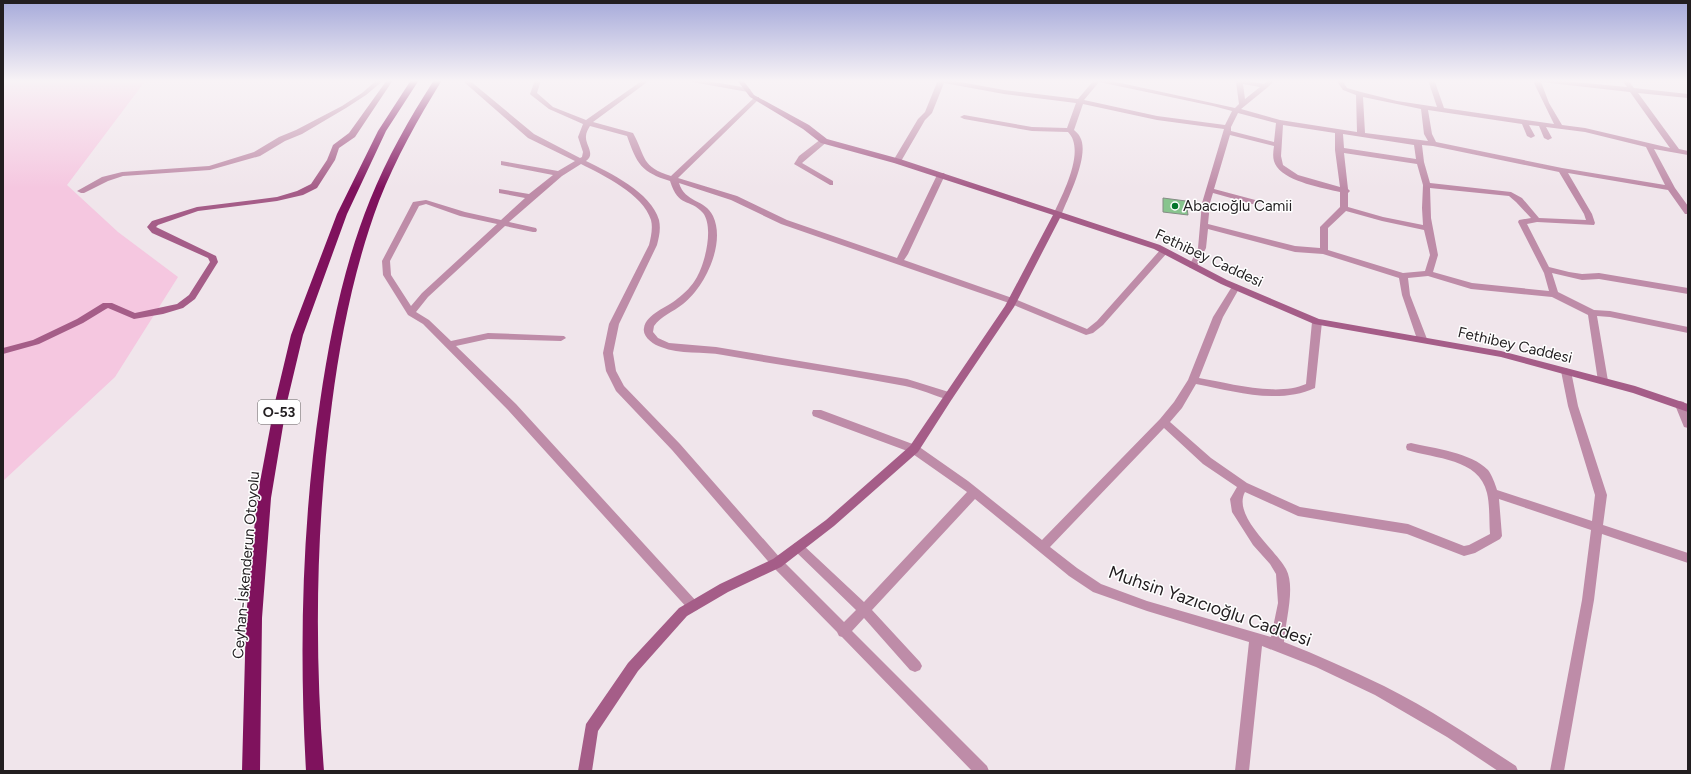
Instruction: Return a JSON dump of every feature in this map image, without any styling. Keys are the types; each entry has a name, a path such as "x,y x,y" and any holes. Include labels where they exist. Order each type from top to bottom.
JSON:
{"highway":[{"name":"Ceyhan-İskenderun Otoyolu","path":"251,771 255,610 264,498 281,402 297,335 342,214 382,131 392,116"},
{"path":"315,771 313,744 310,600 316,483 327,395 338,330 354,261 370,212 407,130 416,116"}],"street":[{"path":"81,191 105,179 122,174 210,168 257,154 327,116"},
{"path":"3,351 36,342 80,321 103,306 109,305 134,316 157,313 180,306 192,297 205,274 214,262 212,256 155,231 151,227 161,221 197,209 277,199 314,186 331,160 336,147 352,135 365,116"},
{"path":"508,116 531,136 616,179 635,192 649,209 655,220 656,231 653,245 614,324 608,353 610,371 620,388 676,447 776,563 982,771"},
{"path":"570,116 587,123 630,135 638,156 643,164 656,174 734,198 784,222 1012,301 1086,332 1090,331 1100,323 1164,251"},
{"path":"411,313 425,295 531,197 559,174 586,158 587,152 582,137 587,123 597,116"},
{"path":"673,179 738,116"},
{"name":"Fethibey Caddesi","path":"788,116 806,127 824,141 941,175 1058,213 1164,251 1236,287 1317,322 1422,339 1501,354 1603,381 1684,406"},
{"path":"897,161 925,116"},
{"path":"1070,130 1075,116"},
{"path":"1148,116 1227,130 1278,145"},
{"path":"1193,266 1202,248 1206,203 1209,190 1227,130 1233,116"},
{"path":"1256,116 1280,122 1339,132 1433,144 1562,170 1671,188"},
{"path":"1360,116 1361,135"},
{"path":"1425,116 1428,134 1433,144"},
{"path":"1483,116 1585,130 1649,146 1688,153"},
{"path":"1553,116 1559,126"},
{"path":"1652,116 1677,152"},
{"path":"585,771 591,729 633,667 682,612 724,588 776,563 830,522 914,449 1012,301 1058,213 1070,185 1079,151 1076,137 1070,130 1032,129 964,118"},
{"path":"1280,122 1277,161 1284,172 1323,186 1346,191"},
{"path":"1524,122 1531,136"},
{"path":"1541,124 1548,138"},
{"path":"1324,250 1324,227 1344,208 1346,191 1339,150 1339,132"},
{"path":"824,141 802,158 798,164 830,183"},
{"path":"1418,143 1420,162 1427,185 1428,228 1435,253 1433,265 1428,273"},
{"path":"1649,146 1671,188 1688,212"},
{"path":"1339,150 1420,162"},
{"path":"504,163 559,174"},
{"path":"1554,294 1547,269 1522,222 1537,220 1591,223 1588,214 1562,170"},
{"path":"898,262 904,254 941,175"},
{"path":"673,179 679,194 707,211 711,223 711,254 706,268 692,291 681,302 659,316 649,326 649,332 652,338 664,345 678,348 731,352 907,383 948,396"},
{"path":"1427,185 1511,194 1519,200 1537,220"},
{"path":"1209,190 1256,203"},
{"path":"502,191 531,197"},
{"path":"533,230 505,222 463,214 426,202 416,204 386,262 387,275 411,313 426,322 512,407 693,606"},
{"path":"1344,208 1382,219 1428,228"},
{"path":"1205,226 1295,249 1324,250 1403,276 1428,273 1471,286 1554,294 1592,313 1610,314 1688,330"},
{"path":"1547,269 1569,275 1582,277 1599,276 1688,291"},
{"path":"1403,276 1406,295 1422,339"},
{"path":"1042,547 1164,422 1178,405 1193,380 1218,318 1236,287"},
{"path":"1592,313 1603,381"},
{"path":"1193,380 1280,393 1305,390 1311,386 1317,322"},
{"path":"450,345 488,336 561,338"},
{"path":"1557,771 1588,600 1601,495 1573,406 1566,371"},
{"path":"1684,406 1688,424"},
{"name":"Muhsin Yazıcıoğlu Caddesi","path":"817,414 914,449 974,492 1073,572 1097,588 1146,606 1277,645 1321,663 1380,691 1452,732 1511,771"},
{"path":"1164,422 1207,461 1243,486 1298,511 1408,528 1464,551 1471,550 1496,536 1493,493 1485,474 1475,465 1455,458 1411,447"},
{"path":"1243,486 1236,499 1238,512 1257,542 1274,560 1282,573 1284,603 1278,630 1277,645"},
{"path":"843,632 974,492"},
{"path":"1493,493 1688,558"},
{"path":"798,547 864,610 915,666"},
{"path":"1242,771 1256,639"}],"shaded area":[{"path":"3,116 119,116 67,185 118,232 178,277 115,377 3,481"}],"building":[{"name":"Abacıoğlu Camii","path":"1163,198 1186,201 1188,215 1163,212"}],"place":[{"name":"Abacıoğlu Camii","path":"1175,206"}]}
